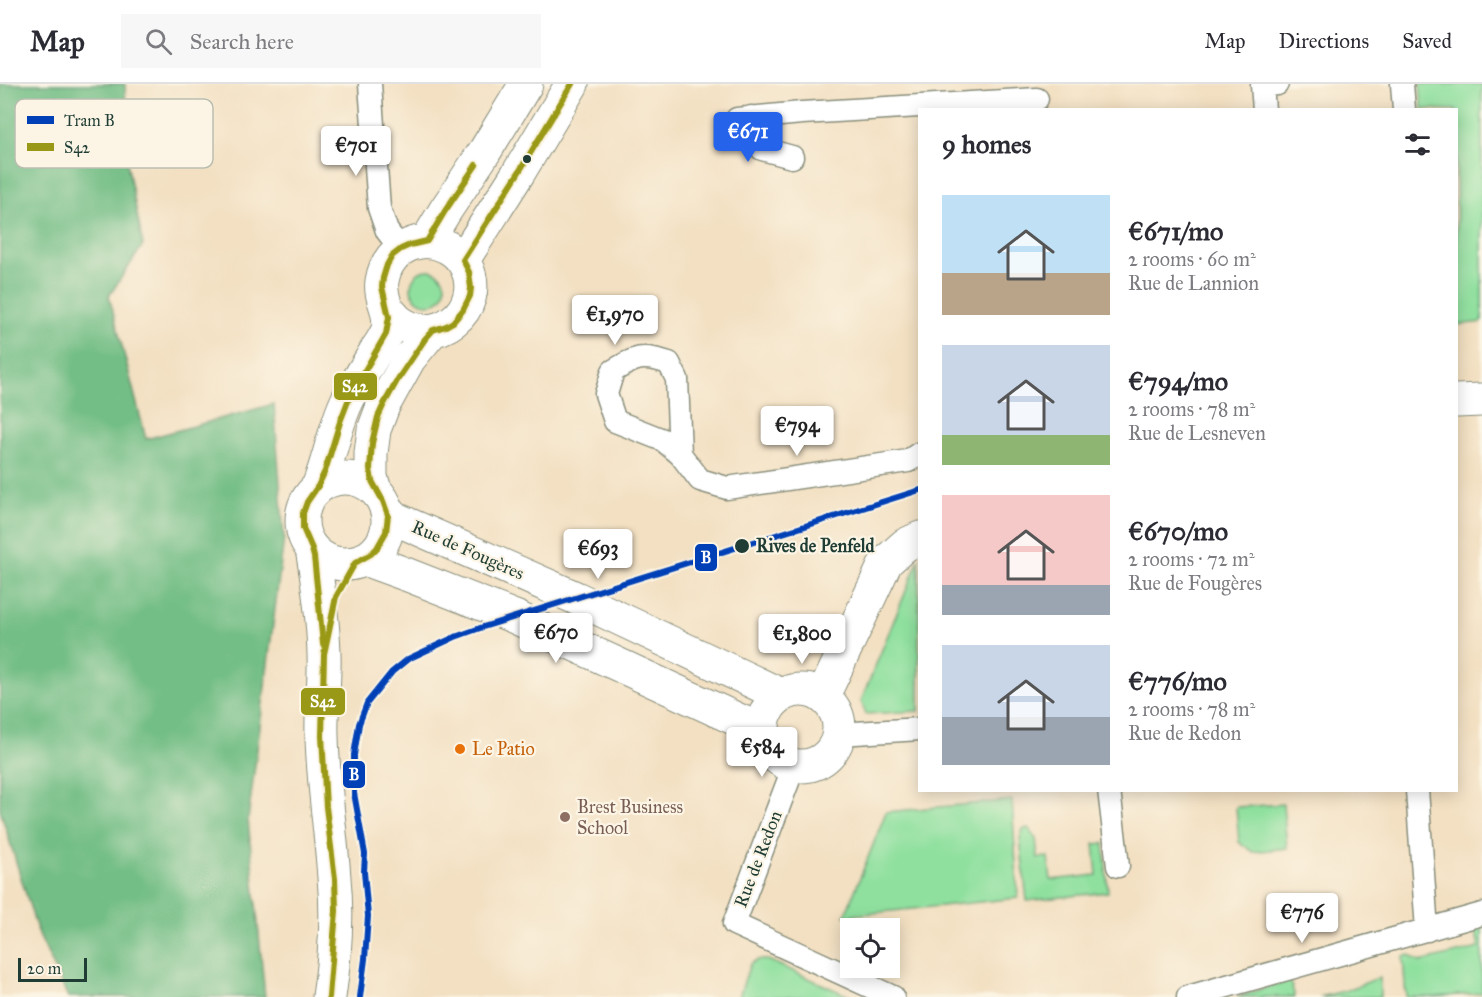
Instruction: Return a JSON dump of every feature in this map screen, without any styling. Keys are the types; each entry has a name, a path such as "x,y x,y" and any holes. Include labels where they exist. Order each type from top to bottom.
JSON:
{"main road":[{"path":"318,487 347,401 387,333 390,320 381,284 384,271 391,258 414,245 445,211 526,84"},
{"path":"463,260 572,84"},
{"path":"388,310 396,320 407,326 432,331 446,326 459,317 467,304 471,289 470,274 463,260 453,250 441,244 414,245"},
{"path":"381,499 365,483 354,478 341,477 329,480 309,497 303,510 301,523 304,537 321,557 343,564 360,561 374,552 382,543 388,521 381,499 371,477 374,430 383,406 409,359 432,331"},
{"path":"1458,401 1482,400"},
{"name":"Rue de Fougères","path":"381,499 396,519 582,601 781,695"},
{"path":"823,696 886,562 905,545 918,539"},
{"path":"312,549 324,654 322,736 326,807 335,879 336,911 329,997"},
{"path":"324,654 336,597 360,561"},
{"path":"360,561 408,574 515,617 762,730"},
{"path":"794,690 809,690 823,696 834,708 839,723 836,746 819,763 794,766 782,762 765,744 762,730 764,717 770,705 781,695 794,690"}],"street":[{"path":"370,84 379,208 387,231 414,245"},
{"path":"1264,108 1267,84"},
{"path":"1402,84 1404,108"},
{"path":"792,157 762,149 744,118 1037,98"},
{"path":"680,454 700,480 727,488 908,461 918,454"},
{"path":"839,734 918,729"},
{"name":"Rue de Redon","path":"794,766 734,924 893,997"},
{"path":"1109,792 1118,866"},
{"path":"1417,792 1427,930"},
{"path":"1188,997 1482,914"}],"green space":[{"path":"0,84 125,84 125,99 15,99 15,168 128,168 143,245 109,296 146,439 274,404 284,538 248,820 265,997 68,997 38,933 0,810"},
{"path":"1420,84 1482,84 1482,322 1458,325 1458,108 1422,108"},
{"path":"428,270 440,275 445,287 440,299 428,304 416,299 411,287 416,275"},
{"path":"918,561 918,711 866,714 861,701"},
{"path":"1012,800 1018,898 845,916 886,812"},
{"path":"1283,804 1287,848 1253,852 1239,842 1236,807"},
{"path":"1029,828 1036,839 1038,858 1048,857 1051,880 1097,875 1094,844 1104,843 1108,892 1027,901 1020,838 1023,829"},
{"path":"1482,925 1482,993 1406,997 1403,957 1409,955 1420,962 1479,948 1475,927"},
{"path":"757,960 768,960 851,997 739,997 750,964"},
{"path":"1380,977 1380,997 1319,997 1345,991"},
{"path":"1290,980 1295,997 1237,997"}],"tram line":[{"name":"B","path":"360,997 368,916 364,872 365,854 354,793 354,755 359,724 367,703 392,672 408,659 483,627 918,491"}],"transit line":[{"name":"S42","path":"329,997 336,911 322,736 324,654 336,597 355,563 371,554 386,532 388,515 372,481 370,469 372,443 378,417 398,379 425,339 433,330 453,322 463,310 471,288 469,272 463,260 572,84"},
{"name":"S42","path":"323,644 314,557 303,528 303,513 325,471 350,396 386,334 389,317 382,287 387,265 392,256 401,249 427,241 476,165"}],"place":[{"name":"Rives de Penfeld","path":"742,546"},
{"name":"Le Patio","path":"460,749"},
{"name":"Brest Business School","path":"565,817"}]}
